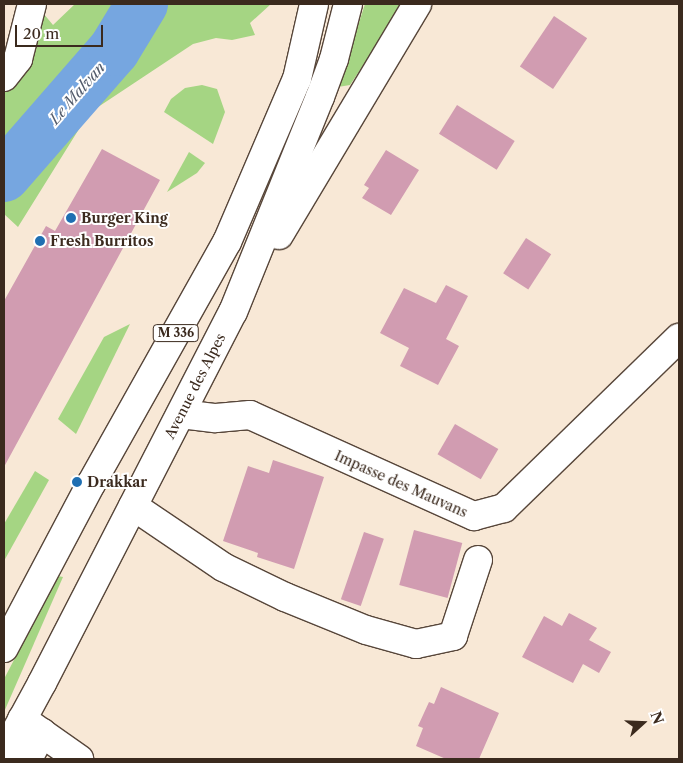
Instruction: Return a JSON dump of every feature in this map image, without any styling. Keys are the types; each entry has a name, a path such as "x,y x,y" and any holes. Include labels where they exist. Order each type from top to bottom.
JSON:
{"main road":[{"path":"4,77 18,60 32,4"},
{"name":"M 336","path":"4,648 91,484 228,242 297,79 314,4"},
{"name":"Avenue des Alpes","path":"4,753 32,726 133,506 233,312 320,97 334,59 348,4"},
{"name":"M 336","path":"233,312 418,6"},
{"name":"Impasse des Mauvans","path":"181,414 216,418 250,415 474,516 504,508 679,338"},
{"path":"133,506 223,567 285,597 366,630 416,644 453,636 478,560"},
{"path":"28,759 32,726 79,759"}],"green space":[{"path":"75,4 271,4 250,23 255,35 232,40 216,38 193,44 89,113 18,227 4,214 4,89 43,13 53,25"},
{"path":"365,4 404,4 350,85 338,87"},
{"path":"202,85 217,89 225,112 213,144 164,112 171,99 185,88"},
{"path":"189,152 205,163 197,173 167,192"},
{"path":"130,324 76,434 58,419 104,337"},
{"path":"35,471 49,480 4,561 4,524"},
{"path":"58,576 63,577 4,712 4,679"}],"building":[{"path":"554,16 587,38 553,89 520,67"},
{"path":"457,105 515,141 497,170 439,134"},
{"path":"102,149 160,180 4,467 4,301 46,226 55,231"},
{"path":"386,150 419,170 391,215 362,198 369,188 364,185"},
{"path":"526,238 551,254 528,290 503,273"},
{"path":"446,285 468,296 446,339 459,346 438,385 400,366 409,348 380,333 404,288 436,303"},
{"path":"455,424 498,449 481,479 438,454"},
{"path":"273,460 324,477 294,569 257,557 258,553 223,541 248,466 269,473"},
{"path":"414,530 462,543 448,598 399,585"},
{"path":"364,532 384,539 361,606 341,599"},
{"path":"569,613 597,628 589,640 611,652 599,673 583,664 573,683 522,657 544,616 562,626"},
{"path":"441,687 499,713 479,759 446,759 416,746 423,728 418,726 429,702 434,704"}],"waterway":[{"name":"Le Malvan","path":"4,176 114,50 142,4"}],"place":[{"name":"Burger King","path":"71,218"},
{"name":"Fresh Burritos","path":"40,241"},
{"name":"Drakkar","path":"77,482"}]}
